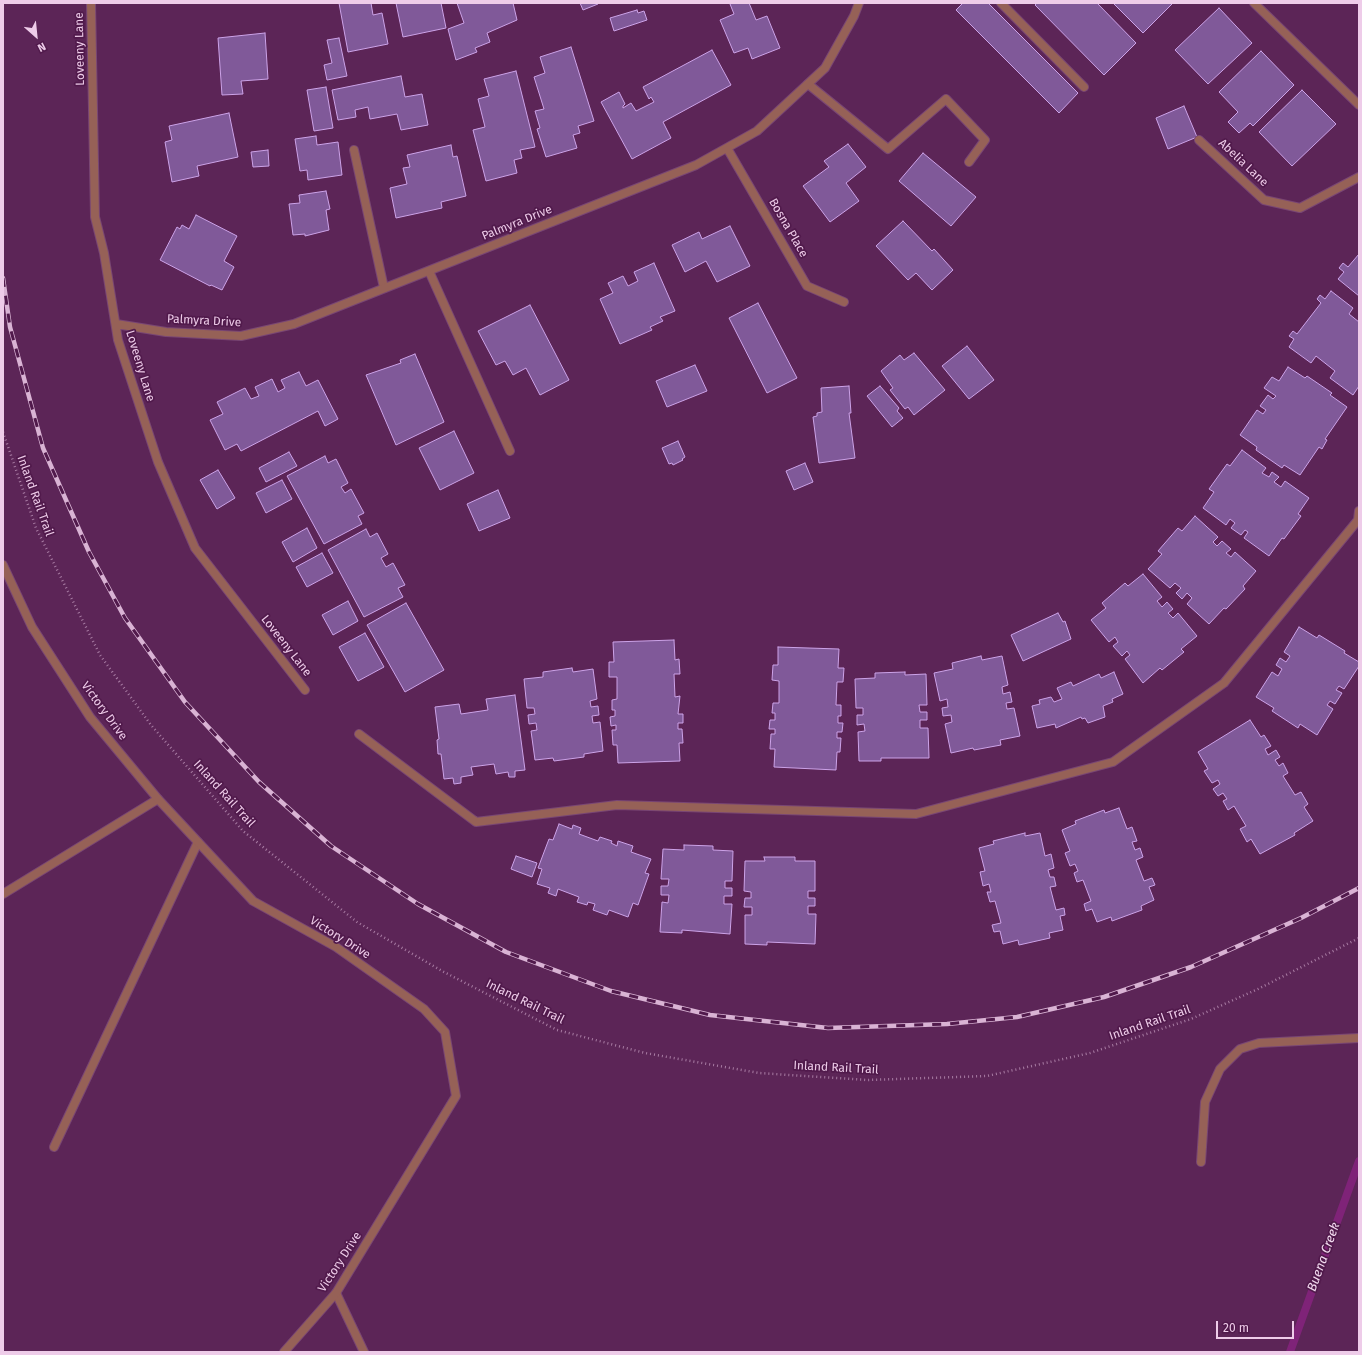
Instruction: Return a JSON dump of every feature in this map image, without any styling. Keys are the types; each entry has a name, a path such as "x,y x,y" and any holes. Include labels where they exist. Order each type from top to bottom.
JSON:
{"street":[{"name":"Loveeny Lane","path":"91,3 95,216 104,253 118,340 158,462 195,548 304,690"},
{"name":"Palmyra Drive","path":"116,324 166,332 241,336 294,324 696,165 756,131 825,68 854,16 859,3"},
{"path":"1001,3 1084,87"},
{"path":"1254,3 1359,105"},
{"path":"808,84 888,150 946,99 985,140 969,162"},
{"name":"Abelia Lane","path":"1199,140 1264,200 1300,208 1359,177"},
{"name":"Bosna Place","path":"727,148 807,286 844,302"},
{"path":"354,150 384,288"},
{"path":"429,271 510,451"},
{"path":"359,734 476,822 618,805 916,814 1113,762 1224,683 1358,520 1359,511"},
{"name":"Victory Drive","path":"3,565 32,627 90,717 158,799 253,901 336,946 424,1009 445,1032 456,1096 336,1293 284,1352"},
{"path":"3,894 158,799"},
{"path":"54,1147 198,842"},
{"path":"1201,1162 1205,1102 1220,1069 1240,1049 1259,1043 1359,1038"},
{"path":"336,1293 364,1352"}],"path":[{"name":"Inland Rail Trail","path":"3,432 36,528 100,655 151,725 243,831 356,922 442,970 557,1030 645,1053 759,1073 867,1080 987,1076 1090,1053 1191,1019 1258,989 1359,938"}],"building":[{"path":"339,3 371,3 373,15 382,13 388,44 348,52"},
{"path":"396,3 441,3 446,28 403,37"},
{"path":"457,3 513,3 517,20 487,33 490,42 475,48 477,52 456,60 448,29 464,23"},
{"path":"580,3 598,3 598,4 583,10"},
{"path":"749,3 756,20 767,16 780,48 752,59 748,48 734,53 720,20 734,14 730,4"},
{"path":"963,3 988,3 1078,93 1059,113 956,10"},
{"path":"1037,3 1097,3 1136,43 1104,75 1035,5"},
{"path":"1113,3 1173,3 1143,33"},
{"path":"1219,8 1252,43 1208,84 1175,50"},
{"path":"637,10 638,13 644,11 647,20 614,31 610,18"},
{"path":"265,33 268,79 241,81 243,94 222,95 218,38"},
{"path":"339,38 347,76 327,80 324,65 332,63 327,40"},
{"path":"571,47 594,121 578,126 580,133 573,135 577,148 546,157 537,129 540,128 535,111 544,109 534,77 545,73 540,57"},
{"path":"712,50 731,85 663,122 671,138 632,159 601,102 619,92 625,104 623,108 631,103 636,111 654,102 651,97 649,99 643,87"},
{"path":"1261,51 1294,85 1253,126 1250,123 1239,133 1228,122 1238,112 1219,92"},
{"path":"516,71 535,147 520,150 522,158 514,160 517,173 486,181 473,130 485,127 478,99 489,96 484,79"},
{"path":"401,76 405,97 422,94 428,125 401,130 397,114 370,119 368,107 355,110 356,117 338,120 332,90"},
{"path":"326,87 333,128 314,131 307,90"},
{"path":"1302,90 1336,124 1292,166 1259,132"},
{"path":"1184,106 1197,137 1168,149 1156,118"},
{"path":"229,113 238,157 197,166 199,176 172,182 165,142 172,140 169,126"},
{"path":"316,136 317,145 338,142 342,175 308,180 307,170 300,171 295,139"},
{"path":"848,144 866,167 846,183 859,201 830,222 803,186 829,167 824,161"},
{"path":"451,145 453,157 457,156 466,196 441,202 442,208 396,218 390,188 407,184 403,168 410,167 407,155"},
{"path":"268,150 269,166 253,167 251,152"},
{"path":"923,153 976,197 951,226 899,181"},
{"path":"326,191 330,209 326,210 329,230 305,236 305,234 293,235 289,204 300,203 299,195"},
{"path":"196,215 237,236 224,261 234,267 222,290 211,285 210,286 160,260 177,227 180,229 182,225 189,229"},
{"path":"903,221 932,251 934,249 953,270 932,290 916,273 908,280 876,246"},
{"path":"730,226 750,266 717,282 706,261 685,272 672,245 699,232 702,239"},
{"path":"1359,254 1359,296 1338,279 1344,272 1339,268 1343,263 1348,267"},
{"path":"654,263 675,311 660,317 663,321 650,327 652,330 620,344 600,299 613,293 608,283 623,276 628,286 638,281 634,272"},
{"path":"1331,291 1353,308 1349,314 1359,322 1359,386 1353,395 1330,378 1335,371 1316,356 1311,363 1289,347 1294,339 1289,336 1293,331 1297,334 1321,303 1317,299 1320,295 1325,299"},
{"path":"758,303 797,378 767,393 729,318"},
{"path":"530,305 569,380 540,395 526,368 513,375 505,361 496,365 478,331"},
{"path":"967,346 994,380 969,399 942,366"},
{"path":"914,353 945,390 914,415 908,407 905,409 890,390 893,388 881,371 900,355 904,360"},
{"path":"415,354 444,422 396,445 366,375 401,363 400,360"},
{"path":"695,365 707,391 667,407 656,381"},
{"path":"1288,367 1305,378 1307,376 1332,393 1330,395 1347,407 1325,439 1327,440 1322,449 1319,447 1300,475 1284,465 1282,468 1256,450 1257,447 1240,435 1257,410 1263,414 1266,410 1260,406 1268,395 1273,399 1276,396 1264,388 1272,377 1279,381"},
{"path":"299,372 306,386 318,380 338,419 325,426 318,411 241,451 237,444 225,450 210,420 223,414 217,402 245,388 251,399 259,396 255,387 272,379 278,392 285,388 281,380"},
{"path":"849,386 851,413 849,413 855,458 819,463 813,417 817,416 817,413 822,412 821,388"},
{"path":"880,386 899,408 897,411 903,418 892,427 867,396"},
{"path":"454,431 474,473 440,490 419,448"},
{"path":"678,441 685,457 682,459 683,460 673,465 672,463 669,464 662,448"},
{"path":"1242,450 1266,468 1262,473 1269,477 1272,472 1279,477 1274,482 1281,487 1285,481 1309,498 1298,514 1301,516 1269,556 1244,538 1248,532 1245,530 1241,535 1231,528 1235,523 1230,519 1226,525 1203,508 1214,492 1209,489 1227,464 1230,466"},
{"path":"289,452 297,466 266,482 259,468"},
{"path":"325,456 328,463 336,459 348,483 341,487 345,493 351,489 364,513 358,516 362,524 324,544 287,476"},
{"path":"805,463 813,482 794,490 786,471"},
{"path":"218,470 235,498 217,509 200,480"},
{"path":"282,480 292,499 266,513 256,493"},
{"path":"498,490 510,518 479,531 467,504"},
{"path":"1195,516 1218,537 1213,542 1217,546 1222,541 1231,549 1226,553 1231,557 1235,552 1256,571 1243,586 1245,589 1209,624 1187,604 1192,598 1187,593 1182,599 1176,593 1181,588 1175,583 1170,588 1148,569 1162,554 1158,551 1178,528 1182,531"},
{"path":"307,528 317,548 293,562 282,542"},
{"path":"366,529 370,537 377,533 388,554 381,558 386,567 393,563 405,585 398,588 403,597 364,617 328,550"},
{"path":"322,553 333,573 307,587 296,567"},
{"path":"1143,574 1162,597 1157,601 1162,607 1167,602 1173,609 1168,613 1173,618 1178,613 1197,636 1181,649 1184,652 1162,670 1160,668 1143,683 1125,659 1130,655 1127,651 1122,656 1113,646 1118,642 1115,637 1109,642 1091,620 1106,608 1102,603 1125,583 1128,586"},
{"path":"348,601 358,621 333,635 322,615"},
{"path":"406,603 444,670 405,692 367,625"},
{"path":"1058,613 1063,622 1065,621 1071,639 1023,661 1011,635"},
{"path":"1299,627 1317,638 1319,635 1345,651 1344,653 1359,662 1359,666 1344,689 1339,686 1336,690 1342,693 1335,704 1330,701 1327,705 1333,709 1317,735 1300,724 1298,728 1272,711 1274,708 1256,697 1272,672 1278,676 1282,669 1276,665 1280,658 1286,662 1290,656 1284,652"},
{"path":"365,633 384,667 358,681 339,647"},
{"path":"674,640 675,660 679,659 680,674 674,674 675,697 680,696 678,714 683,714 683,723 678,723 678,729 682,729 683,743 679,743 680,761 618,763 617,745 613,745 612,730 616,730 616,725 611,726 610,717 615,716 615,710 612,710 612,700 617,699 617,677 609,677 609,662 614,662 613,642"},
{"path":"778,647 839,649 838,668 844,668 843,682 837,682 836,705 841,705 841,716 838,716 838,723 843,723 842,732 837,732 837,738 841,738 840,752 837,752 836,770 774,767 775,749 770,749 771,734 775,734 775,729 769,729 770,720 775,720 775,713 772,713 773,703 779,703 779,681 772,680 773,665 778,665"},
{"path":"981,656 982,660 1002,656 1008,685 1002,687 1003,694 1010,692 1012,702 1006,703 1007,709 1014,708 1020,736 1000,740 1001,745 974,750 973,748 951,753 945,724 952,722 951,715 943,716 942,708 948,707 947,699 940,701 934,673 953,669 952,663"},
{"path":"572,668 573,672 593,669 597,699 590,701 591,707 598,706 599,715 592,716 593,723 600,722 603,751 584,754 584,757 554,761 553,758 535,760 531,731 537,730 536,723 529,724 528,715 535,714 534,708 527,708 524,679 543,677 543,672"},
{"path":"905,672 905,675 926,674 927,705 919,705 920,712 927,712 927,720 920,720 920,728 928,728 929,758 881,758 881,761 859,761 858,732 865,731 864,724 857,725 857,715 863,715 863,708 856,708 855,679 875,678 875,673"},
{"path":"1114,672 1123,694 1112,699 1113,702 1103,706 1105,717 1088,723 1085,718 1082,719 1081,717 1056,728 1055,724 1037,728 1032,706 1040,704 1039,700 1051,697 1054,702 1062,699 1057,688 1071,682 1073,686 1099,674 1101,678"},
{"path":"515,695 525,770 515,771 515,777 509,777 508,772 496,774 494,764 471,767 473,775 461,777 461,783 454,784 453,778 444,779 441,754 438,754 437,740 439,739 435,707 459,704 461,714 488,710 486,699"},
{"path":"1250,720 1261,737 1264,735 1271,746 1265,749 1268,755 1276,750 1280,757 1275,760 1279,766 1283,763 1288,773 1283,776 1295,795 1301,792 1308,804 1304,807 1313,821 1294,833 1295,835 1260,854 1251,839 1247,842 1240,829 1246,826 1234,806 1228,810 1223,801 1227,799 1223,793 1218,796 1213,789 1220,784 1218,780 1212,783 1204,771 1208,769 1198,752"},
{"path":"1119,808 1127,829 1132,827 1137,841 1132,842 1135,850 1140,848 1143,857 1136,860 1144,881 1152,878 1155,885 1149,887 1154,900 1141,906 1142,910 1112,921 1111,917 1097,922 1092,909 1086,911 1084,904 1091,901 1083,880 1077,882 1074,873 1078,871 1075,864 1070,866 1065,853 1070,851 1062,830 1076,824 1075,821 1104,810 1105,813"},
{"path":"559,824 572,829 573,825 581,828 579,834 598,841 600,837 612,841 611,843 617,846 618,841 633,846 631,852 651,859 645,873 649,874 638,905 633,903 628,917 609,910 607,915 593,910 595,904 588,902 587,905 577,902 579,897 558,889 556,896 548,893 550,888 537,884 542,869 538,868 549,839 553,840"},
{"path":"1025,833 1025,836 1040,833 1045,856 1051,854 1054,868 1048,870 1050,877 1054,877 1056,886 1050,887 1056,910 1064,908 1065,915 1060,916 1063,930 1049,933 1050,938 1019,945 1018,940 1003,944 1000,931 994,932 992,925 1001,923 995,901 990,902 987,892 991,892 989,884 983,886 980,872 985,871 979,848 994,844 993,841"},
{"path":"684,845 713,846 713,850 733,851 732,881 725,881 725,888 732,888 732,896 724,896 724,904 732,904 730,934 682,930 682,933 660,932 662,902 668,903 669,895 661,895 661,886 668,886 669,879 661,879 663,849 684,850"},
{"path":"516,856 537,863 532,877 511,869"},
{"path":"764,857 795,857 795,861 815,861 815,891 808,891 808,898 815,898 815,906 808,906 808,914 816,914 815,944 767,942 767,945 745,944 745,915 752,915 752,907 744,907 745,898 751,898 751,892 744,891 745,861 765,861"}],"waterway":[{"name":"Buena Creek","path":"1290,1352 1359,1161"}],"railway":[{"path":"3,278 10,327 43,448 89,552 125,618 185,702 259,782 331,846 418,904 506,952 611,991 710,1015 828,1028 947,1024 1017,1017 1104,997 1191,967 1301,918 1359,888"}]}
